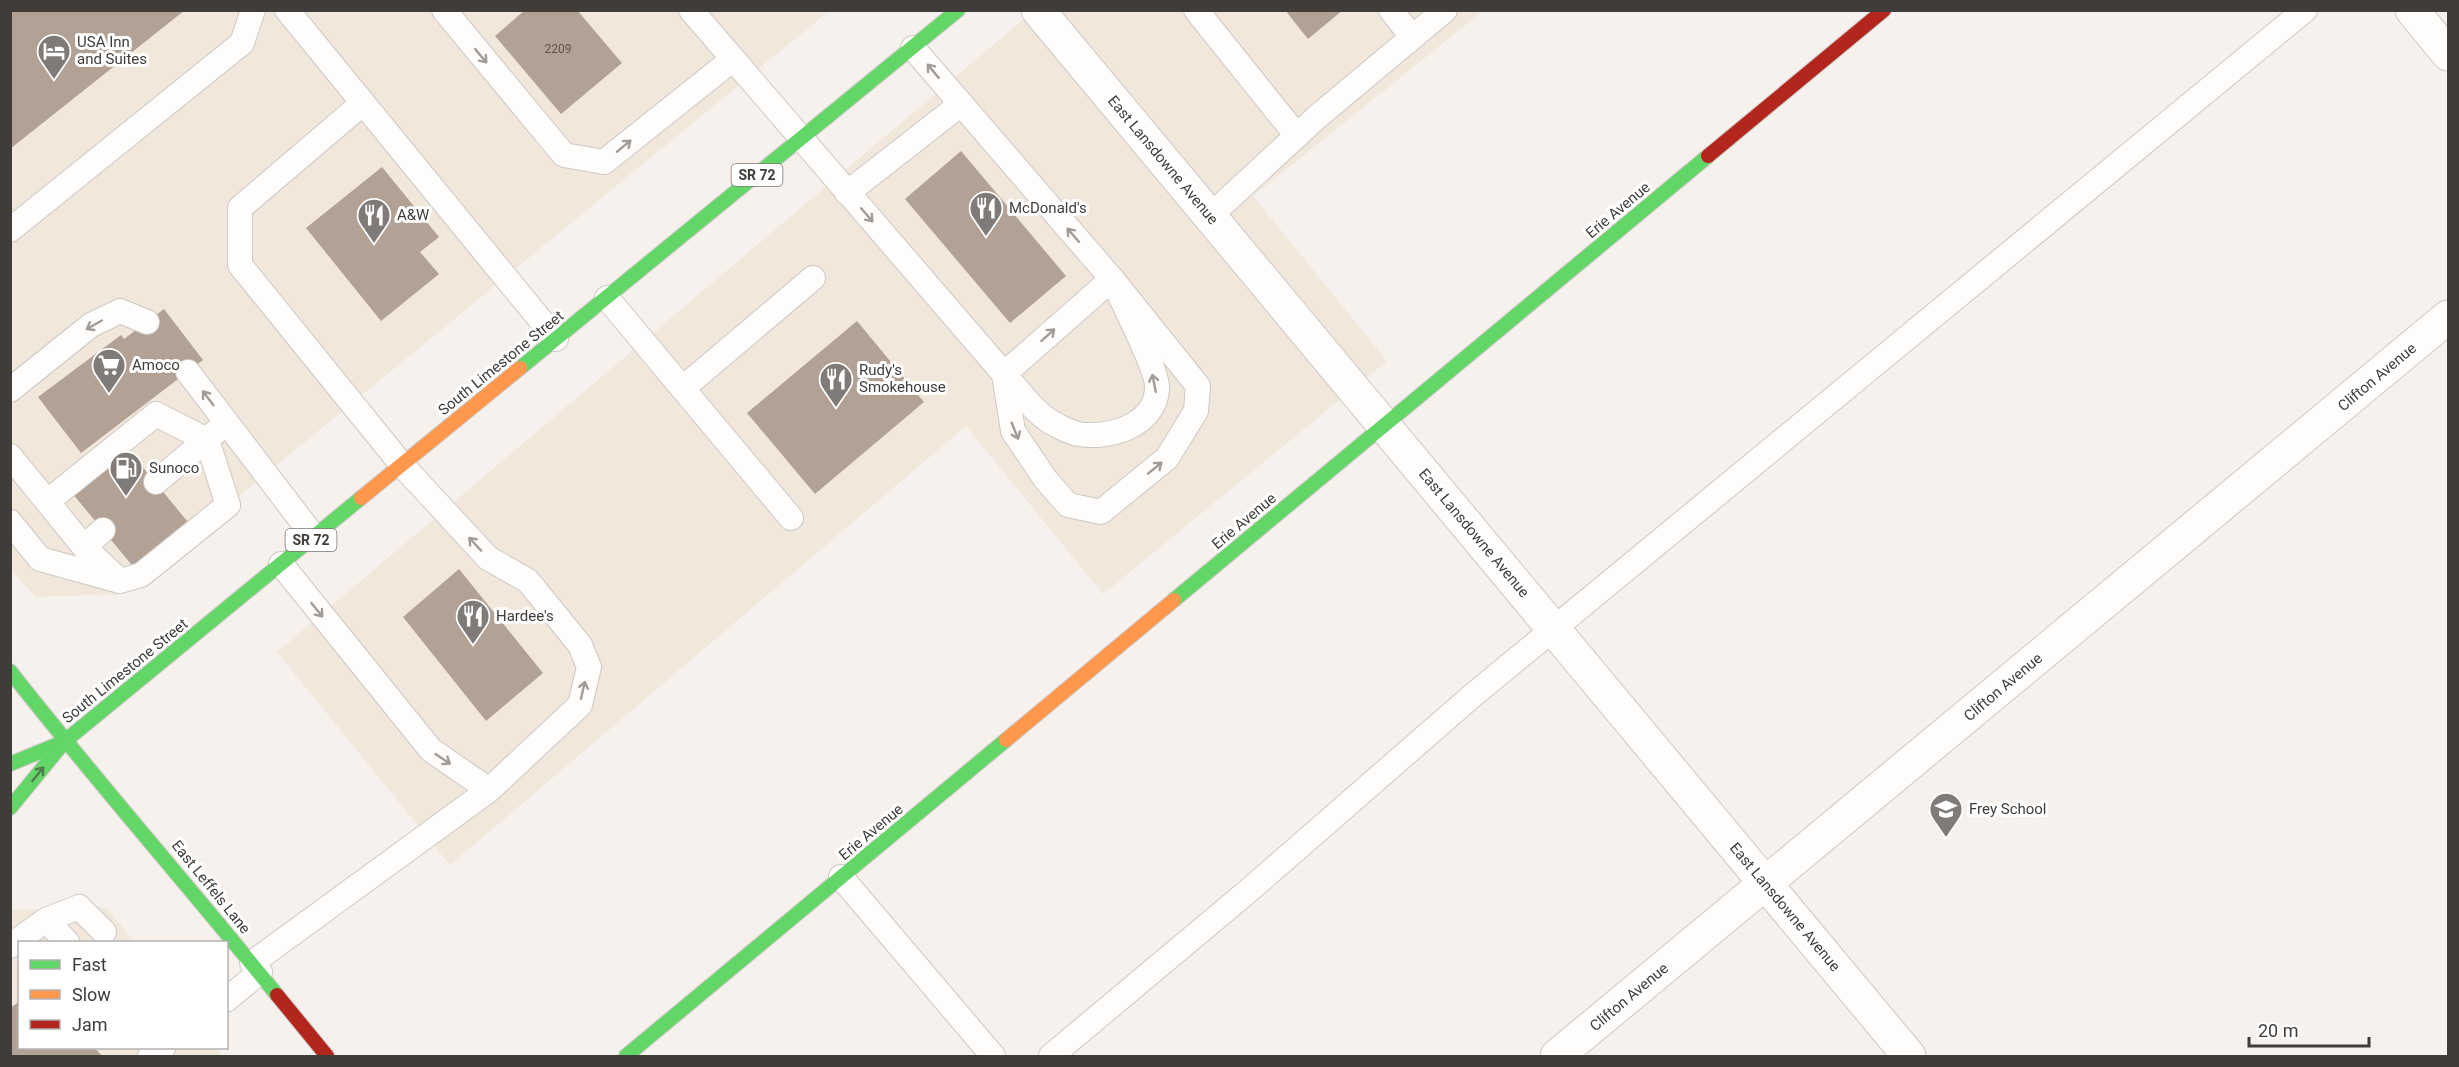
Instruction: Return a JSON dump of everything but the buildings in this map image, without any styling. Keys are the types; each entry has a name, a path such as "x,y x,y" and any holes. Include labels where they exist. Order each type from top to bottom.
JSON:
{"main road":[{"name":"Erie Avenue","path":"626,1056 1884,10"},
{"name":"South Limestone Street","path":"10,808 65,741 956,11"},
{"name":"East Leffels Lane","path":"10,671 65,741 180,874 327,1056"},
{"name":"South Limestone Street","path":"10,764 65,741"}],"street":[{"name":"East Lansdowne Avenue","path":"1038,10 1909,1056"},
{"path":"2412,10 2448,54"},
{"name":"Clifton Avenue","path":"1557,1056 2448,317"}],"lane":[{"path":"10,230 242,43 253,10"},
{"path":"287,10 556,339"},
{"path":"444,10 564,155 604,162 732,60"},
{"path":"691,10 800,140 1004,374 1045,418 1078,434 1115,434 1138,422 1150,411 1158,388 1146,353 1112,279"},
{"path":"1196,10 1297,136"},
{"path":"1391,10 1413,37"},
{"path":"1210,216 1297,136 1444,10"},
{"path":"1051,1056 1247,892 1472,696 1555,630 2305,10"},
{"path":"913,48 1112,279 1198,386 1196,411 1167,458 1101,512 1068,505 1046,480 1013,431 1004,374"},
{"path":"228,998 256,968 489,789 580,705 589,667 580,645 528,581 488,558 402,465 240,265 240,208 363,103"},
{"path":"847,193 961,104"},
{"path":"683,387 813,278"},
{"path":"1004,374 1112,279"},
{"path":"607,298 791,518"},
{"path":"10,390 91,325 120,311 147,322"},
{"path":"188,372 314,537"},
{"path":"10,522 40,559 120,581 141,575 228,505 207,440 156,414 48,501"},
{"path":"156,482 227,423"},
{"path":"10,456 84,547 120,581"},
{"path":"84,547 103,530"},
{"path":"281,564 431,750 489,789"},
{"path":"841,877 993,1056"},
{"path":"10,946 46,920 79,907 104,932"},
{"path":"46,920 66,941"}],"shaded area":[{"path":"10,11 829,11 120,594 35,597 10,568"},
{"path":"1033,11 1483,11 1253,196 1387,361 1103,594 966,426 450,865 277,652"},
{"path":"107,908 133,941 18,941 18,1049 216,1049 222,1056 11,1056 10,910"}],"traffic: fast":[{"path":"520,368 958,10"},
{"path":"1174,600 1708,156"},
{"path":"10,808 65,741 361,498"},
{"path":"10,671 277,995"},
{"path":"626,1056 1006,740"},
{"path":"10,764 61,743"}],"traffic: slow":[{"path":"361,498 520,368"},
{"path":"1006,740 1174,600"}],"traffic: jam":[{"path":"1708,156 1884,10"},
{"path":"277,995 327,1056"}],"place":[{"name":"USA Inn and Suites","path":"54,80"},
{"name":"McDonald's","path":"986,237"},
{"name":"A&W","path":"374,244"},
{"name":"Amoco","path":"109,394"},
{"name":"Rudy's Smokehouse","path":"836,408"},
{"name":"Sunoco","path":"126,497"},
{"name":"Hardee's","path":"473,645"},
{"name":"Frey School","path":"1946,838"}]}
